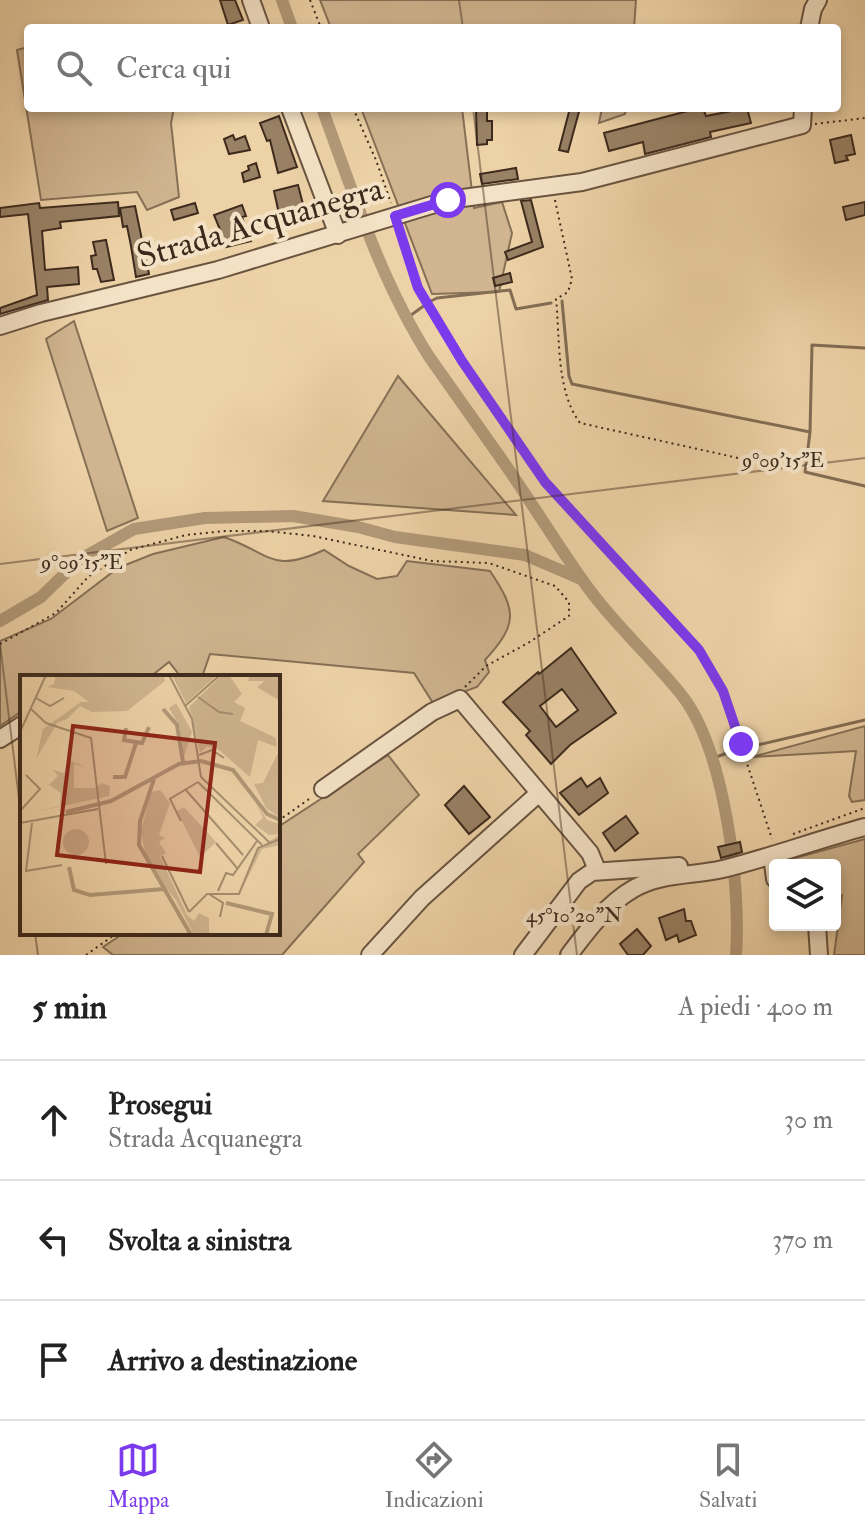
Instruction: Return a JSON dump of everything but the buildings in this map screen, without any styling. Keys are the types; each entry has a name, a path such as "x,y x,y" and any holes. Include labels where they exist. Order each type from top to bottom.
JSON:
{"street":[{"path":"251,0 260,24"},
{"path":"810,24 818,0"},
{"path":"292,112 338,235"},
{"name":"Strada Acquanegra","path":"0,326 218,270 448,200 582,182 803,116"},
{"path":"323,789 432,712 460,699 590,853 597,870"},
{"path":"0,739 20,726"},
{"path":"370,955 422,898 539,793"},
{"path":"569,955 588,929 633,889 674,876 720,870 865,827"},
{"path":"774,854 774,859"},
{"path":"523,955 579,881 597,870 677,866 720,870"},
{"path":"817,931 819,955"}],"path":[{"path":"310,0 319,24"},
{"path":"355,112 376,160 418,288 462,361 545,482 699,650 723,691 774,854"},
{"path":"803,116 865,118"},
{"path":"551,185 572,279 568,292 556,299 561,354 571,412 580,423 779,467 798,466"},
{"path":"0,644 56,613 88,577 130,550 186,535 267,531 313,536 432,561 489,563 555,586 569,602 569,616 486,666 470,679 460,699"},
{"path":"280,820 323,789"},
{"path":"86,955 114,935"}],"shaded area":[{"path":"320,0 636,0 634,24 329,24"},
{"path":"24,48 24,94 17,50"},
{"path":"27,112 173,112 171,123 179,197 147,210 137,192 41,200"},
{"path":"363,112 462,112 474,208 502,202 512,233 499,292 432,294"},
{"path":"601,112 625,112 625,114 599,123"},
{"path":"74,321 138,518 107,531 46,339"},
{"path":"398,376 516,515 323,501"},
{"path":"224,537 282,561 307,557 324,550 377,579 397,576 407,561 490,571 505,597 510,617 504,637 485,660 489,672 477,687 433,703 414,673 210,654 203,675 179,675 169,662 153,675 20,675 20,712 0,726 0,641 51,619 118,568 153,554"},
{"path":"865,726 865,800 852,802 849,796 856,751 752,757"},
{"path":"388,755 419,795 358,854 364,862 282,955 113,955 103,947 121,935 280,935 280,826"},
{"path":"865,839 865,955 834,955 837,931 841,931 841,859 792,859"}],"waterway":[{"path":"282,0 291,24"},
{"path":"323,112 382,268 430,358 592,593 680,693 696,717 719,782 727,818 736,892 736,955"},
{"path":"431,301 510,290 516,309 551,303"},
{"path":"562,301 572,384 810,432"},
{"path":"407,318 425,305"},
{"path":"865,348 812,345 810,432 805,472 865,486"},
{"path":"0,621 41,597 79,560 134,529 205,518 293,516 395,537 525,555 581,579"},
{"path":"713,758 865,720"}],"route":[{"path":"448,200 395,216 418,288 462,361 545,482 699,650 723,691 741,744"}]}
